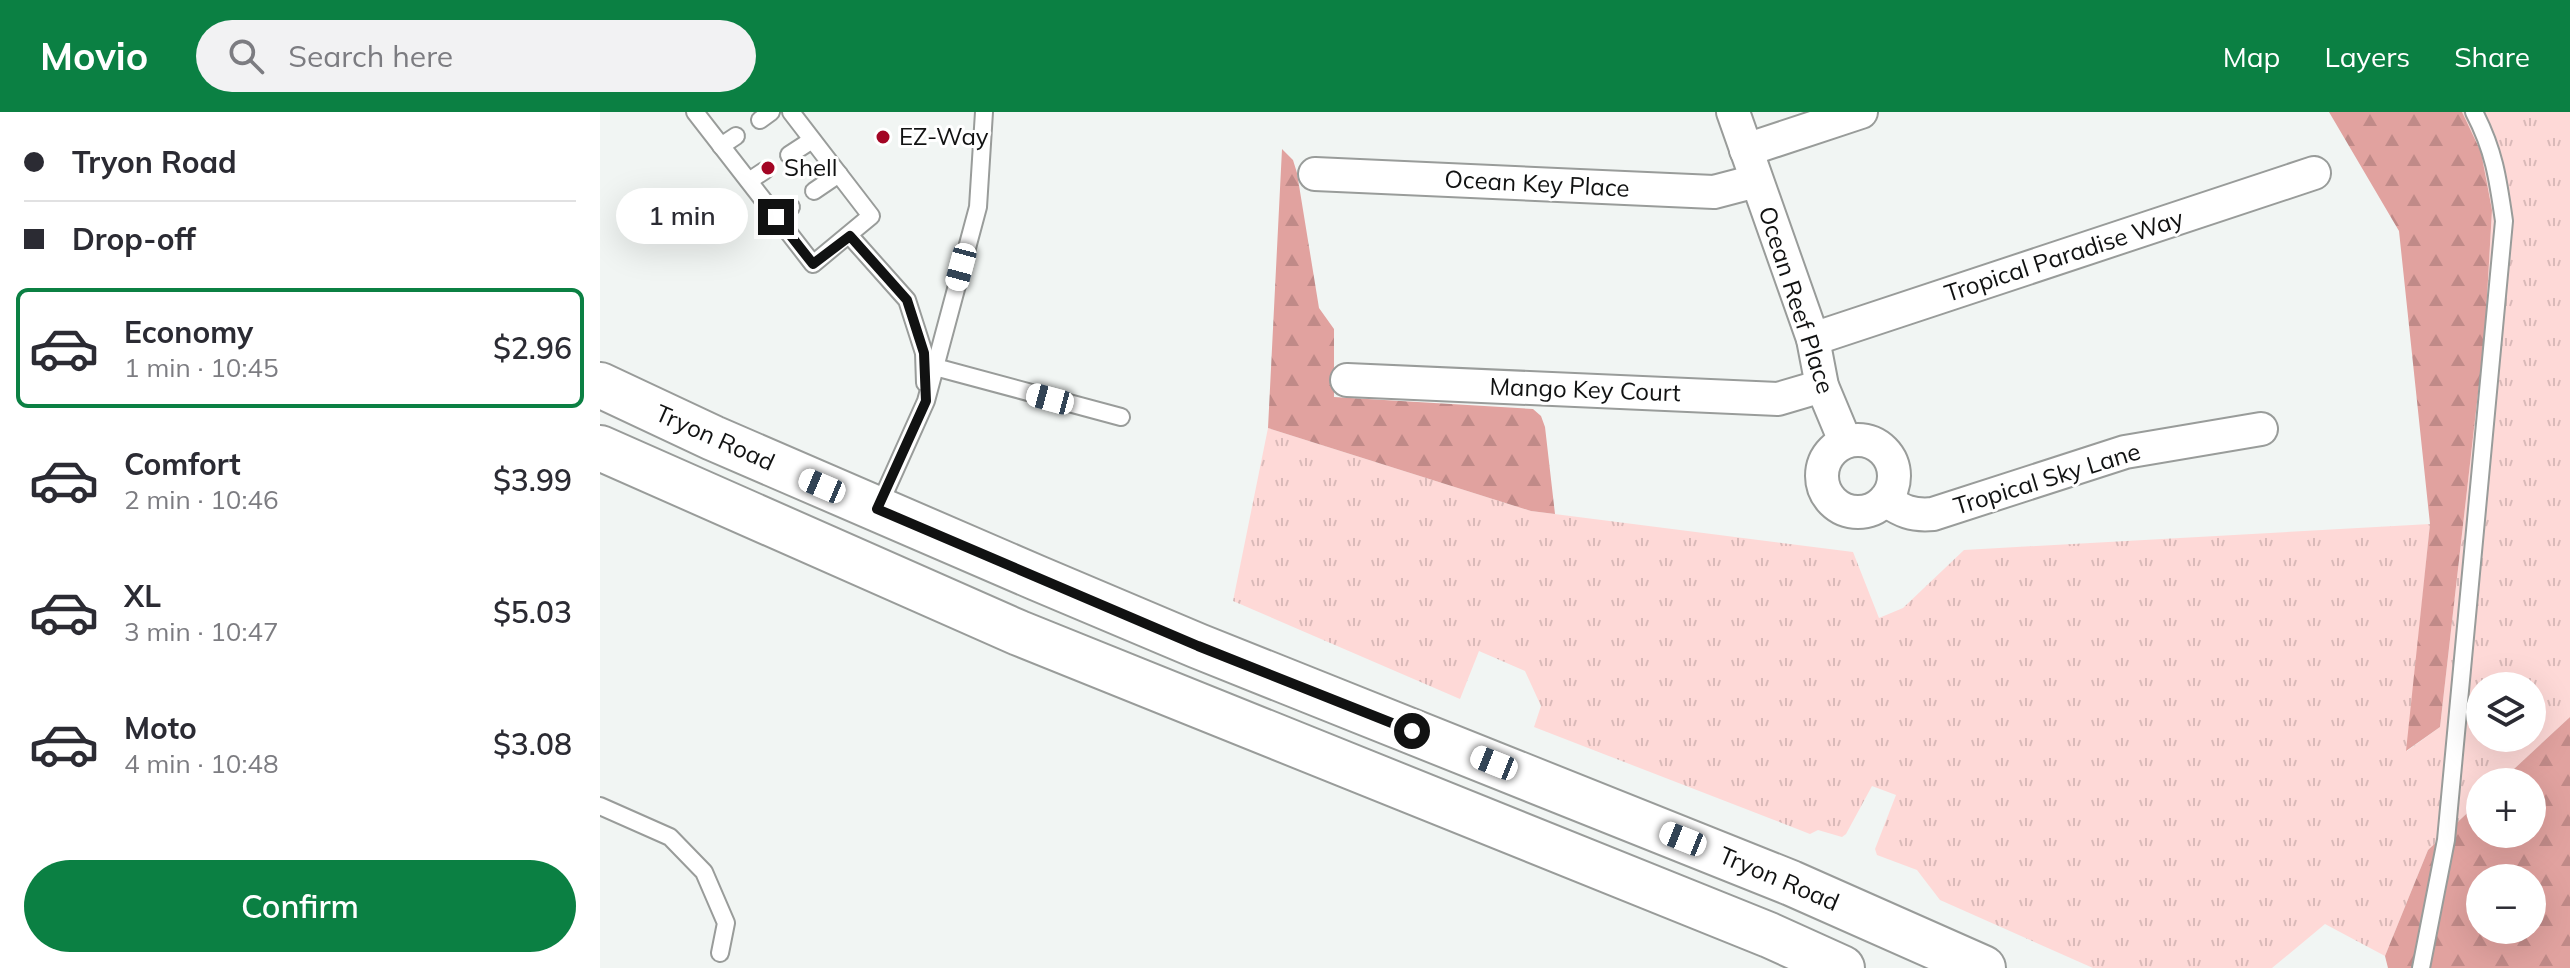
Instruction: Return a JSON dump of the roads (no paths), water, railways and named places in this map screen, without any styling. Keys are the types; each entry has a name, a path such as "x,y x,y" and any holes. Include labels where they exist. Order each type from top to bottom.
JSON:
{"main road":[{"name":"Tryon Road","path":"600,385 713,438 1198,646 1791,883 1983,968"},
{"path":"600,448 1019,633 1769,935 1825,965"}],"street":[{"name":"Ocean Reef Place","path":"1733,112 1813,339 1822,386 1845,441"},
{"path":"1746,150 1861,112"},
{"name":"Tropical Paradise Way","path":"1813,339 2314,173"},
{"name":"Ocean Key Place","path":"1315,174 1714,192 1756,181"},
{"name":"Mango Key Court","path":"1347,380 1778,399 1822,386"},
{"name":"Tropical Sky Lane","path":"1885,500 1917,516 1933,514 2125,452 2261,429"},
{"path":"1845,441 1869,441 1888,455 1894,478 1885,500 1864,511 1841,508 1824,491 1822,467 1835,447 1845,441"}],"lane":[{"path":"695,112 728,141 749,181 813,264 871,216 791,112"},
{"path":"877,509 926,401 978,207 984,112"},
{"path":"2421,968 2446,840 2504,221 2489,141 2474,112"},
{"path":"789,155 812,140"},
{"path":"749,181 764,171"},
{"path":"814,191 839,174"},
{"path":"776,217 791,207"},
{"path":"850,236 907,300 924,353 926,401"},
{"path":"935,367 1121,417"},
{"path":"600,806 670,837 704,872 726,923 720,953"}],"place":[{"name":"EZ-Way","path":"883,137"},
{"name":"Shell","path":"768,168"}]}
